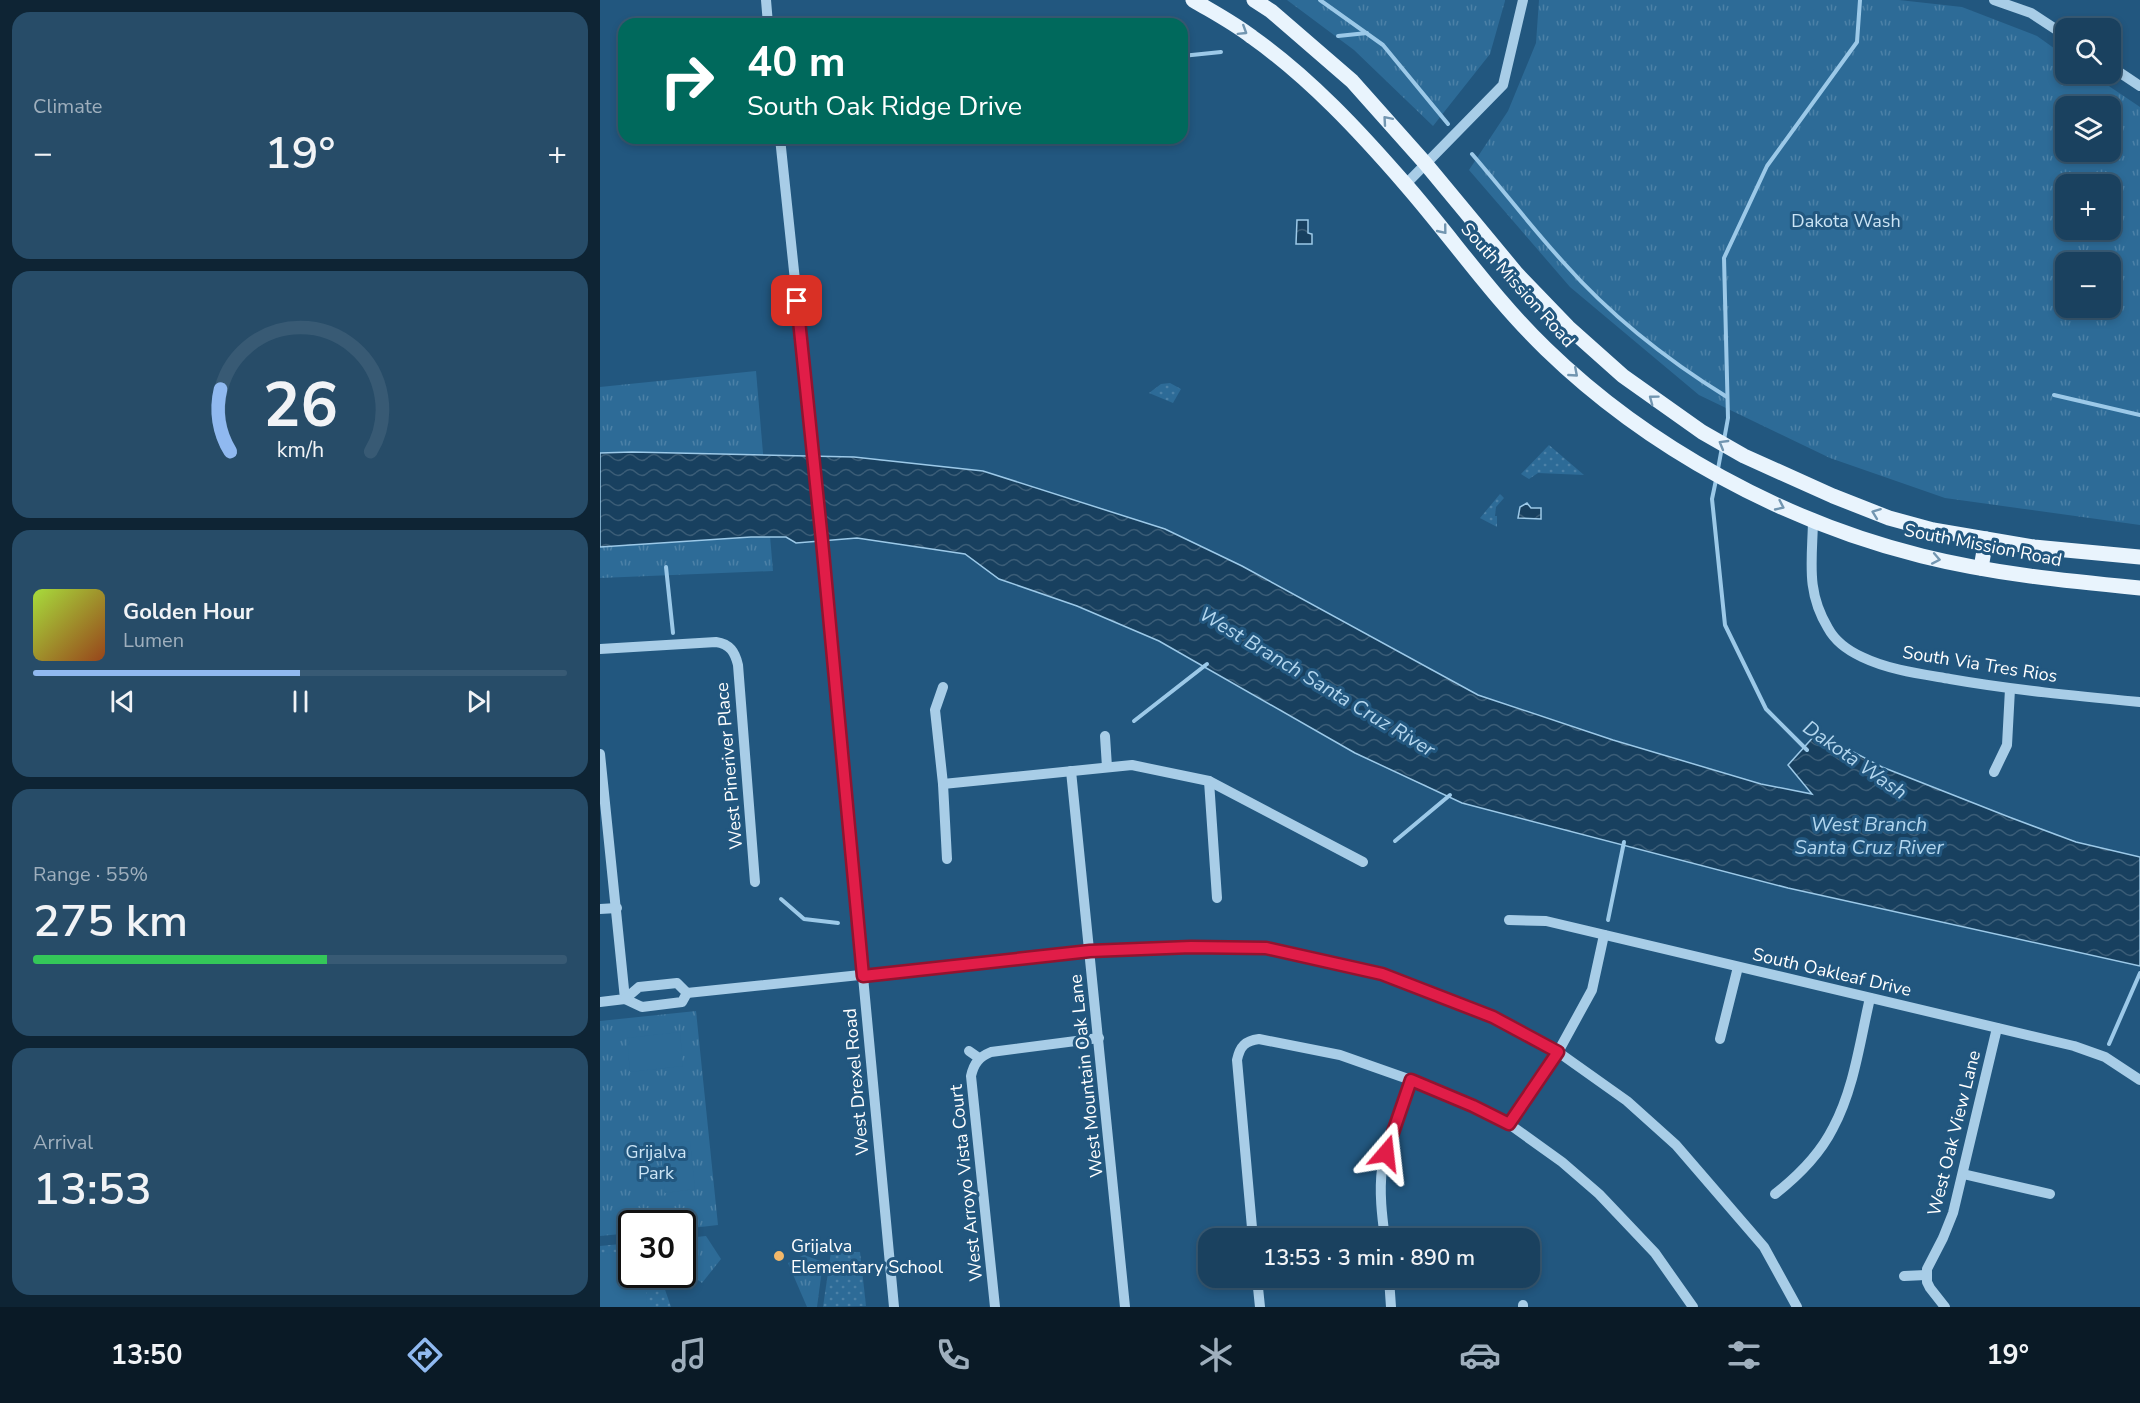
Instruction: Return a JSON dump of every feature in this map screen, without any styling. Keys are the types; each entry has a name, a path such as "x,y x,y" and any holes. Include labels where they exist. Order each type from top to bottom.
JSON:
{"main road":[{"name":"South Mission Road","path":"1193,0 1252,36 1344,116 1406,184 1495,293 1545,348 1604,399 1658,438 1741,488 1813,522 1922,556 2030,577 2140,588"},
{"name":"South Mission Road","path":"1254,0 1271,11 1352,81 1517,274 1568,327 1623,376 1702,432 1744,456 1889,518 1933,530 2034,547 2140,557"},
{"path":"1981,568 1986,539"}],"street":[{"path":"766,0 768,18"},
{"path":"1406,184 1503,85 1523,0"},
{"path":"1994,0 2031,13 2055,29"},
{"path":"2121,73 2140,86"},
{"name":"West Drexel Road","path":"781,144 821,530 894,1307"},
{"name":"South Via Tres Rios","path":"1813,522 1811,583 1817,607 1829,630 1842,645 1862,657 1905,671 2010,689 2140,702"},
{"name":"West Pineriver Place","path":"600,649 716,642 735,646 755,882"},
{"path":"943,687 935,710 943,784 947,859"},
{"path":"1994,772 2007,745 2010,689"},
{"path":"1105,736 1107,767"},
{"path":"600,754 625,999"},
{"path":"943,784 1131,765 1209,781 1363,862"},
{"name":"West Mountain Oak Lane","path":"1071,771 1125,1307"},
{"path":"1209,781 1217,898"},
{"path":"600,909 617,908"},
{"name":"South Oakleaf Drive","path":"1509,920 1546,921 2090,1050 2119,1064 2140,1080"},
{"path":"1509,1124 1558,1052 1592,990 1604,935"},
{"path":"687,993 1090,951 1191,947 1266,948 1382,974 1493,1017 1558,1052 1627,1101 1676,1145 1764,1247 1797,1307"},
{"path":"1720,1039 1738,967"},
{"path":"625,999 639,987 677,983 687,993"},
{"path":"600,1002 625,999 642,1007 682,1002 687,993"},
{"path":"1775,1194 1796,1177 1817,1153 1833,1128 1848,1089 1870,998"},
{"name":"West Oak View Lane","path":"1926,1275 1928,1264 1949,1225 1997,1028"},
{"path":"969,1051 979,1058 991,1052 1099,1038"},
{"path":"1252,1228 1237,1060 1241,1043 1259,1039 1340,1055 1411,1080 1509,1124 1562,1162 1599,1194 1655,1252 1693,1307"},
{"name":"West Arroyo Vista Court","path":"979,1058 971,1076 995,1307"},
{"path":"1384,1228 1381,1201 1382,1168 1411,1080"},
{"path":"1963,1174 2050,1194"},
{"path":"1904,1276 1926,1275 1930,1288 1945,1307"},
{"path":"1258,1288 1260,1307"},
{"path":"1390,1288 1391,1307"}],"green space":[{"path":"1287,0 1505,1 1490,54 1433,126 1354,50"},
{"name":"Dakota Wash","path":"1539,0 1899,0 1962,7 2037,36 2055,49 2055,84 2106,84 2140,107 2140,525 1945,498 1830,458 1699,395 1570,287 1469,170 1508,111 1536,43"},
{"path":"756,371 773,571 600,578 600,387"},
{"path":"1170,383 1181,389 1173,403 1149,393 1161,384"},
{"path":"1549,445 1584,475 1538,473 1529,479 1521,474"},
{"path":"1500,494 1504,498 1496,507 1497,527 1480,518"},
{"name":"Grijalva Park","path":"696,1011 718,1225 696,1228 696,1210 618,1210 618,1234 600,1236 600,1021"},
{"path":"680,1032 683,1066 630,1072 627,1038"},
{"path":"690,1141 695,1189 665,1193 660,1145"},
{"path":"706,1236 721,1259 702,1283 696,1278 696,1237"},
{"path":"618,1244 618,1288 664,1288 671,1307 600,1307 600,1246"},
{"path":"618,1252 618,1288 646,1288 647,1307 600,1307 600,1254"},
{"path":"831,1252 860,1252 866,1306 823,1307"},
{"path":"804,1255 823,1262 817,1307 807,1307 788,1263"}],"water":[{"path":"1297,220 1308,220 1308,233 1312,234 1312,244 1296,244"},
{"name":"West Branch Santa Cruz River","path":"600,453 854,457 983,471 1165,529 1242,566 1478,695 1613,740 1761,784 1812,794 1788,765 1817,733 1882,767 2009,817 2076,842 2140,857 2140,966 1788,888 1462,803 1355,753 1159,641 1077,606 999,579 965,554 857,538 796,543 786,537 751,537 600,547"},
{"path":"1527,503 1531,508 1541,508 1541,519 1518,518 1520,507"}],"waterway":[{"path":"1320,0 1383,45 1448,124"},
{"name":"Dakota Wash","path":"1724,440 1728,418 1724,258 1767,166 1857,42 1860,0"},
{"path":"1338,36 1367,33"},
{"path":"1188,55 1221,52"},
{"path":"1472,154 1552,250 1601,301 1661,352 1727,397"},
{"path":"2054,395 2140,415"},
{"name":"Dakota Wash","path":"1718,469 1722,447"},
{"name":"Dakota Wash","path":"1716,480 1712,499 1725,625 1766,709 1807,750"},
{"path":"666,567 673,633"},
{"path":"1134,721 1207,664"},
{"path":"1395,841 1450,795"},
{"path":"1608,920 1624,842"},
{"path":"781,899 804,919 838,923"},
{"path":"2109,1044 2140,973"}],"place":[{"name":"Grijalva Elementary School","path":"779,1256"}],"route":[{"path":"797,301 863,976 1090,951 1191,947 1266,948 1382,974 1493,1017 1558,1052 1509,1124 1411,1080 1386,1153"}]}
